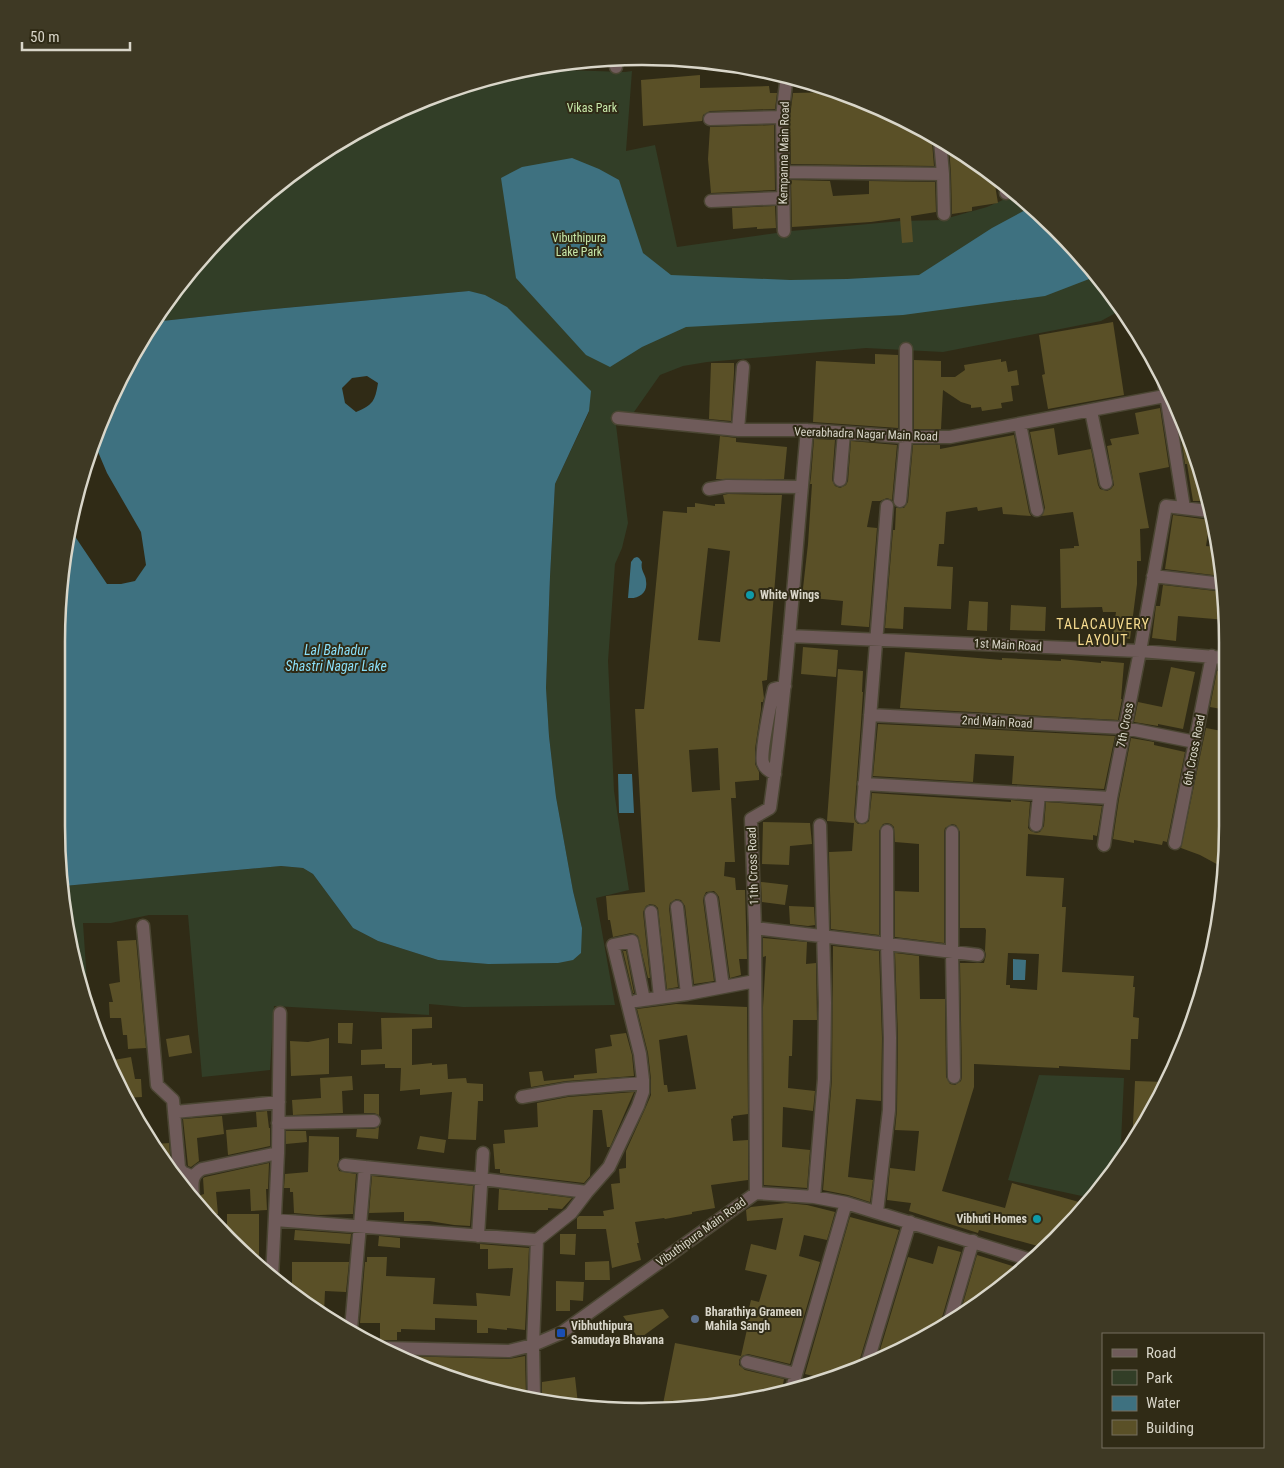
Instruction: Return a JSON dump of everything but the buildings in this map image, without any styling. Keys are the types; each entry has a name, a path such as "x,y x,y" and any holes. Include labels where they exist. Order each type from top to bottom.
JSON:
{"street":[{"name":"Kempanna Main Road","path":"784,231 782,117 785,84"},
{"path":"710,119 782,117"},
{"path":"941,148 944,214"},
{"path":"784,172 943,174"},
{"path":"711,201 783,198"},
{"path":"900,501 906,437 906,349"},
{"path":"738,430 743,367"},
{"name":"Veerabhadra Nagar Main Road","path":"618,418 738,430 807,430 906,437 950,437 1163,396"},
{"path":"1091,411 1106,483"},
{"path":"1170,411 1184,508 1203,510"},
{"path":"1020,424 1037,510"},
{"name":"11th Cross Road","path":"756,1193 755,928 751,819 770,808 785,686 807,430"},
{"path":"840,480 844,433"},
{"path":"708,489 727,486 802,487"},
{"path":"862,817 887,506"},
{"name":"7th Cross","path":"1104,845 1111,798 1166,506 1184,508"},
{"path":"1153,576 1216,583"},
{"name":"1st Main Road","path":"789,636 1140,651 1219,657"},
{"name":"6th Cross Road","path":"1176,844 1212,656"},
{"name":"2nd Main Road","path":"870,715 1125,728 1195,742"},
{"path":"864,784 1111,798"},
{"path":"1036,825 1039,795"},
{"path":"814,1198 824,1079 825,1004 820,825"},
{"path":"877,1212 889,1110 890,1038 887,944 887,831"},
{"path":"952,832 954,1077"},
{"path":"711,899 722,987"},
{"path":"677,907 687,994"},
{"path":"651,912 660,997"},
{"path":"143,926 157,1085 172,1098 175,1112 179,1167 182,1172 193,1177"},
{"path":"755,928 978,955"},
{"path":"274,1220 537,1240 571,1213 586,1192 609,1167 641,1099 643,1083 640,1054 613,945 632,941 644,1000"},
{"path":"626,1002 755,982"},
{"path":"272,1269 278,1153 280,1013"},
{"path":"522,1097 566,1089 643,1083"},
{"path":"175,1112 279,1102"},
{"path":"278,1123 374,1122"},
{"path":"193,1188 193,1177 196,1172 210,1166 278,1153"},
{"path":"478,1236 483,1153"},
{"path":"345,1165 586,1192"},
{"path":"352,1326 365,1167"},
{"name":"Vibuthipura Main Road","path":"398,1348 509,1351 533,1345 561,1333 756,1193 846,1202 1024,1258"},
{"path":"794,1382 846,1202"},
{"path":"869,1356 910,1222"},
{"path":"534,1393 533,1345 537,1240"},
{"path":"952,1313 973,1241"},
{"path":"748,1362 796,1374"}],"green space":[{"name":"Vibuthipura Lake Park","path":"567,70 632,71 626,151 655,145 677,247 791,231 901,221 941,220 987,207 1008,196 1050,234 1076,262 1116,313 1101,321 943,352 866,348 707,362 683,366 660,375 634,412 620,412 616,425 628,523 622,548 615,564 608,661 614,791 629,890 596,898 615,1005 463,1007 429,1004 429,1015 274,1006 270,1070 202,1077 188,915 149,915 111,923 83,923 87,981 76,939 68,886 281,866 303,868 313,874 353,928 378,941 438,960 488,964 558,963 582,928 573,891 556,797 546,688 555,484 589,412 469,291 162,321 184,291 234,234 291,184 321,162 354,142 421,109 493,85 529,76"},
{"path":"1039,1075 1124,1078 1121,1149 1084,1196 1008,1180"}],"water":[{"path":"572,158 619,180 643,253 671,275 790,280 919,275 992,228 1025,210 1050,234 1090,279 1045,296 903,315 686,327 642,347 610,367 586,355 516,278 501,178 522,167"},
{"name":"Lal Bahadur Shastri Nagar Lake","path":"469,291 485,295 507,307 591,391 589,411 555,484 546,688 556,797 573,891 582,928 581,953 573,960 558,963 488,964 438,960 378,941 353,928 313,874 303,868 281,866 68,886 65,826 65,642 66,604 75,536 107,584 135,581 146,565 141,532 107,473 98,452 109,421 125,387 142,353 162,321","holes":["367,376 378,383 376,394 370,404 356,412 345,403 342,388 352,378"]},
{"path":"637,557 642,562 646,589 639,596 628,598 631,562"},
{"path":"618,774 632,774 634,813 619,813"},
{"path":"1013,959 1026,960 1025,980 1013,980"}],"place":[{"name":"White Wings","path":"750,595"},
{"name":"Vibhuti Homes","path":"1037,1219"},
{"name":"Bharathiya Grameen Mahila Sangh","path":"695,1319"},
{"name":"Vibhuthipura Samudaya Bhavana","path":"561,1333"}],"district":[{"name":"TALACAUVERY LAYOUT","path":"1103,632"}],"park label":[{"name":"Vikas Park","path":"592,108"}]}
